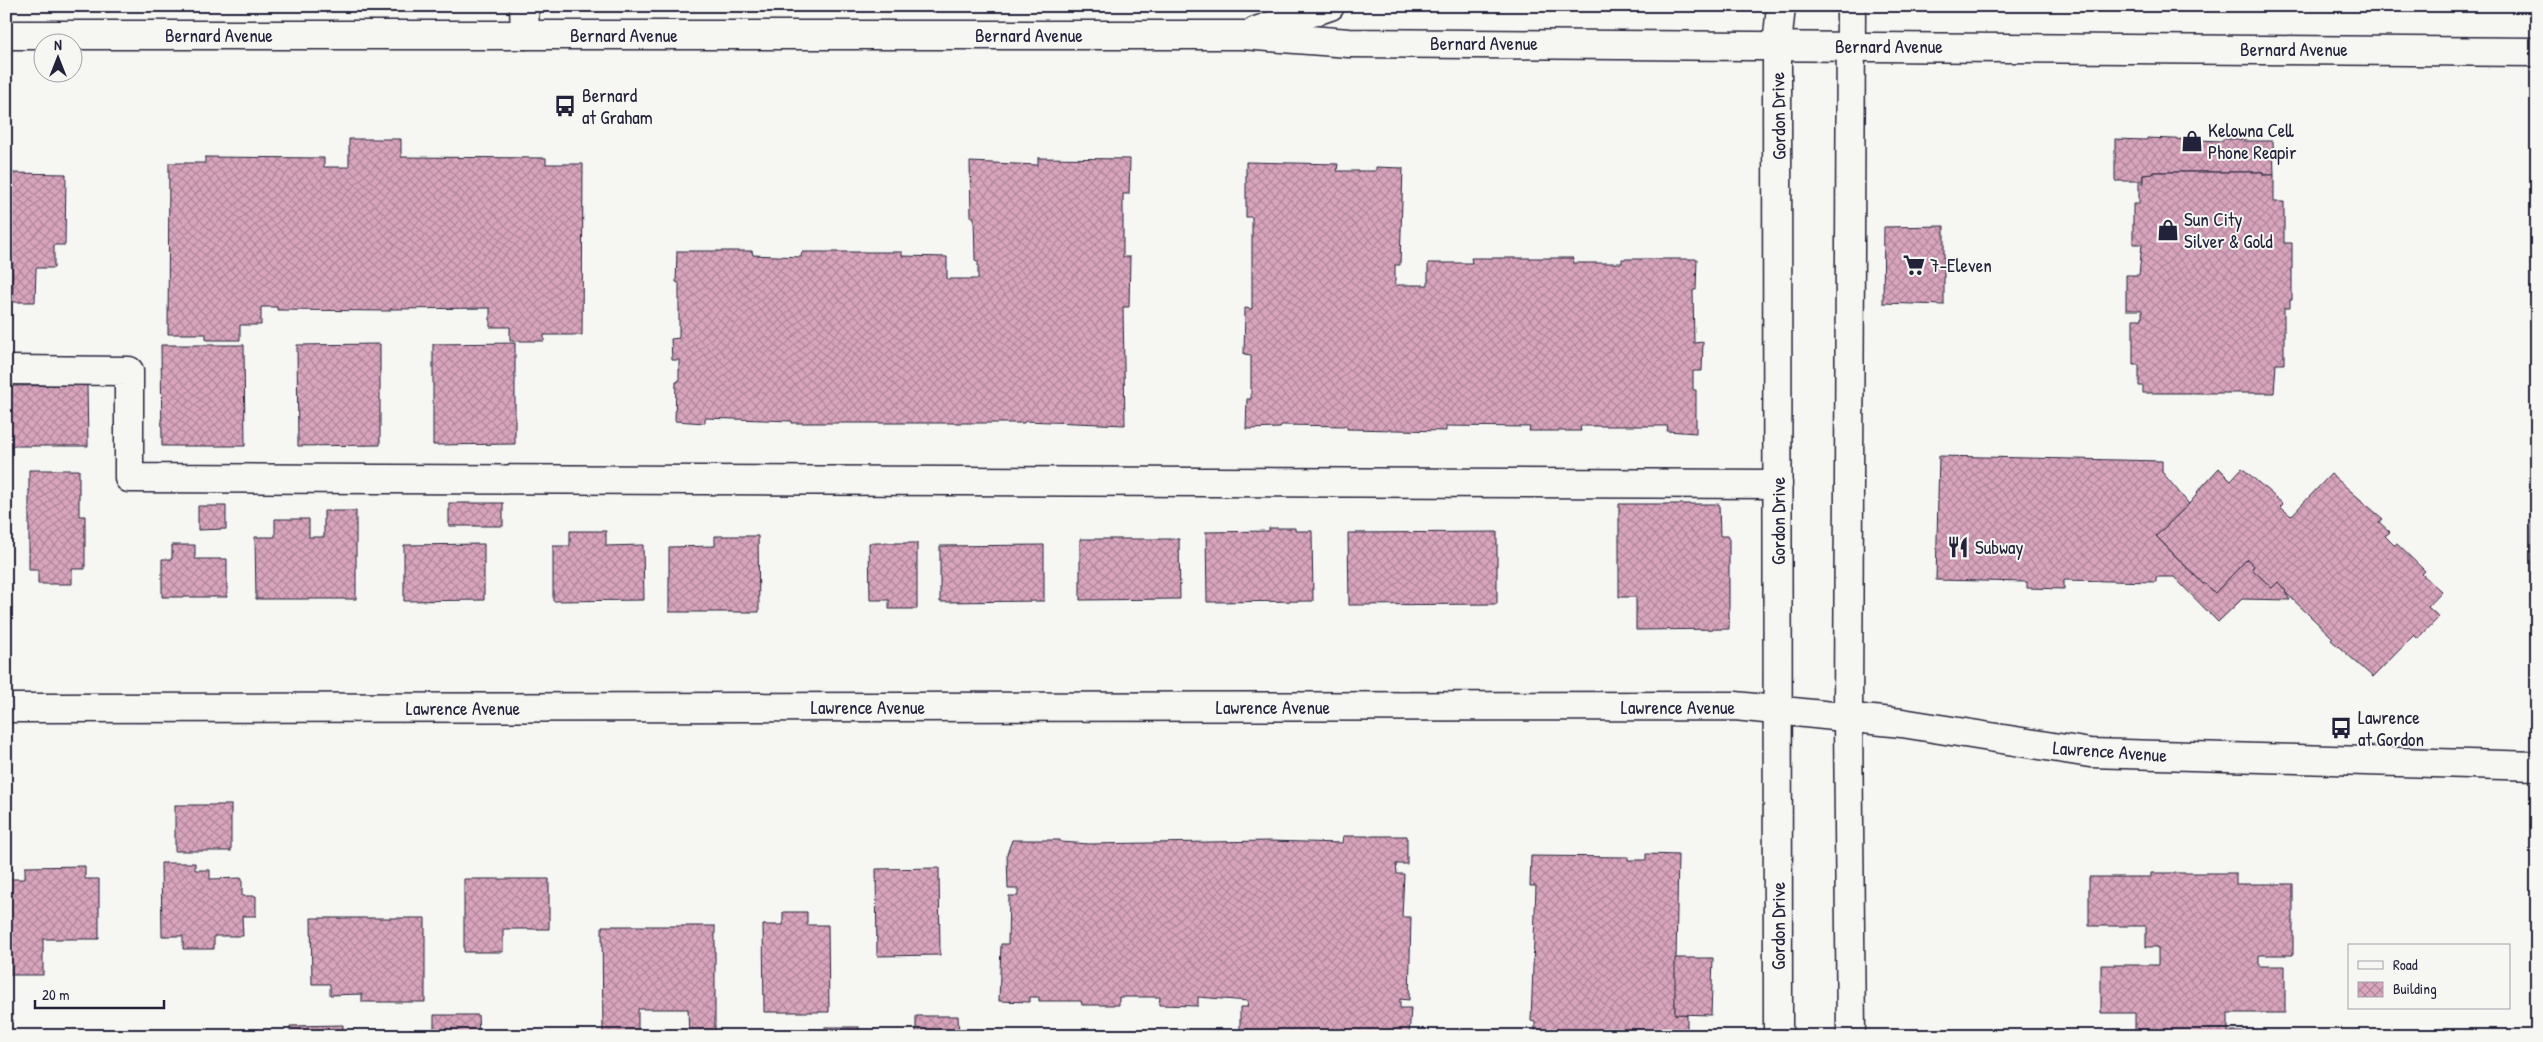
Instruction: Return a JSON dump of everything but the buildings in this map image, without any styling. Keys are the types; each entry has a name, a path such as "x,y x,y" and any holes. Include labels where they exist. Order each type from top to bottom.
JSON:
{"street":[{"path":"524,6 525,35"},
{"name":"Bernard Avenue","path":"1242,36 1330,6"},
{"name":"Gordon Drive","path":"1778,1036 1777,46 1781,6"},
{"path":"1851,6 1848,719 1851,1036"},
{"name":"Bernard Avenue","path":"6,35 1242,36 1349,43 2537,52"},
{"path":"6,370 129,371 129,478 1778,484"},
{"name":"Lawrence Avenue","path":"6,708 1735,706 1848,719 1902,722 2090,753 2537,766"}],"place":[{"name":"Bernard at Graham","path":"565,106"},
{"name":"Kelowna Cell Phone Reapir","path":"2192,141"},
{"name":"Sun City Silver & Gold","path":"2168,230"},
{"name":"7-Eleven","path":"1914,265"},
{"name":"Subway","path":"1958,547"},
{"name":"Lawrence at Gordon","path":"2341,728"}]}
